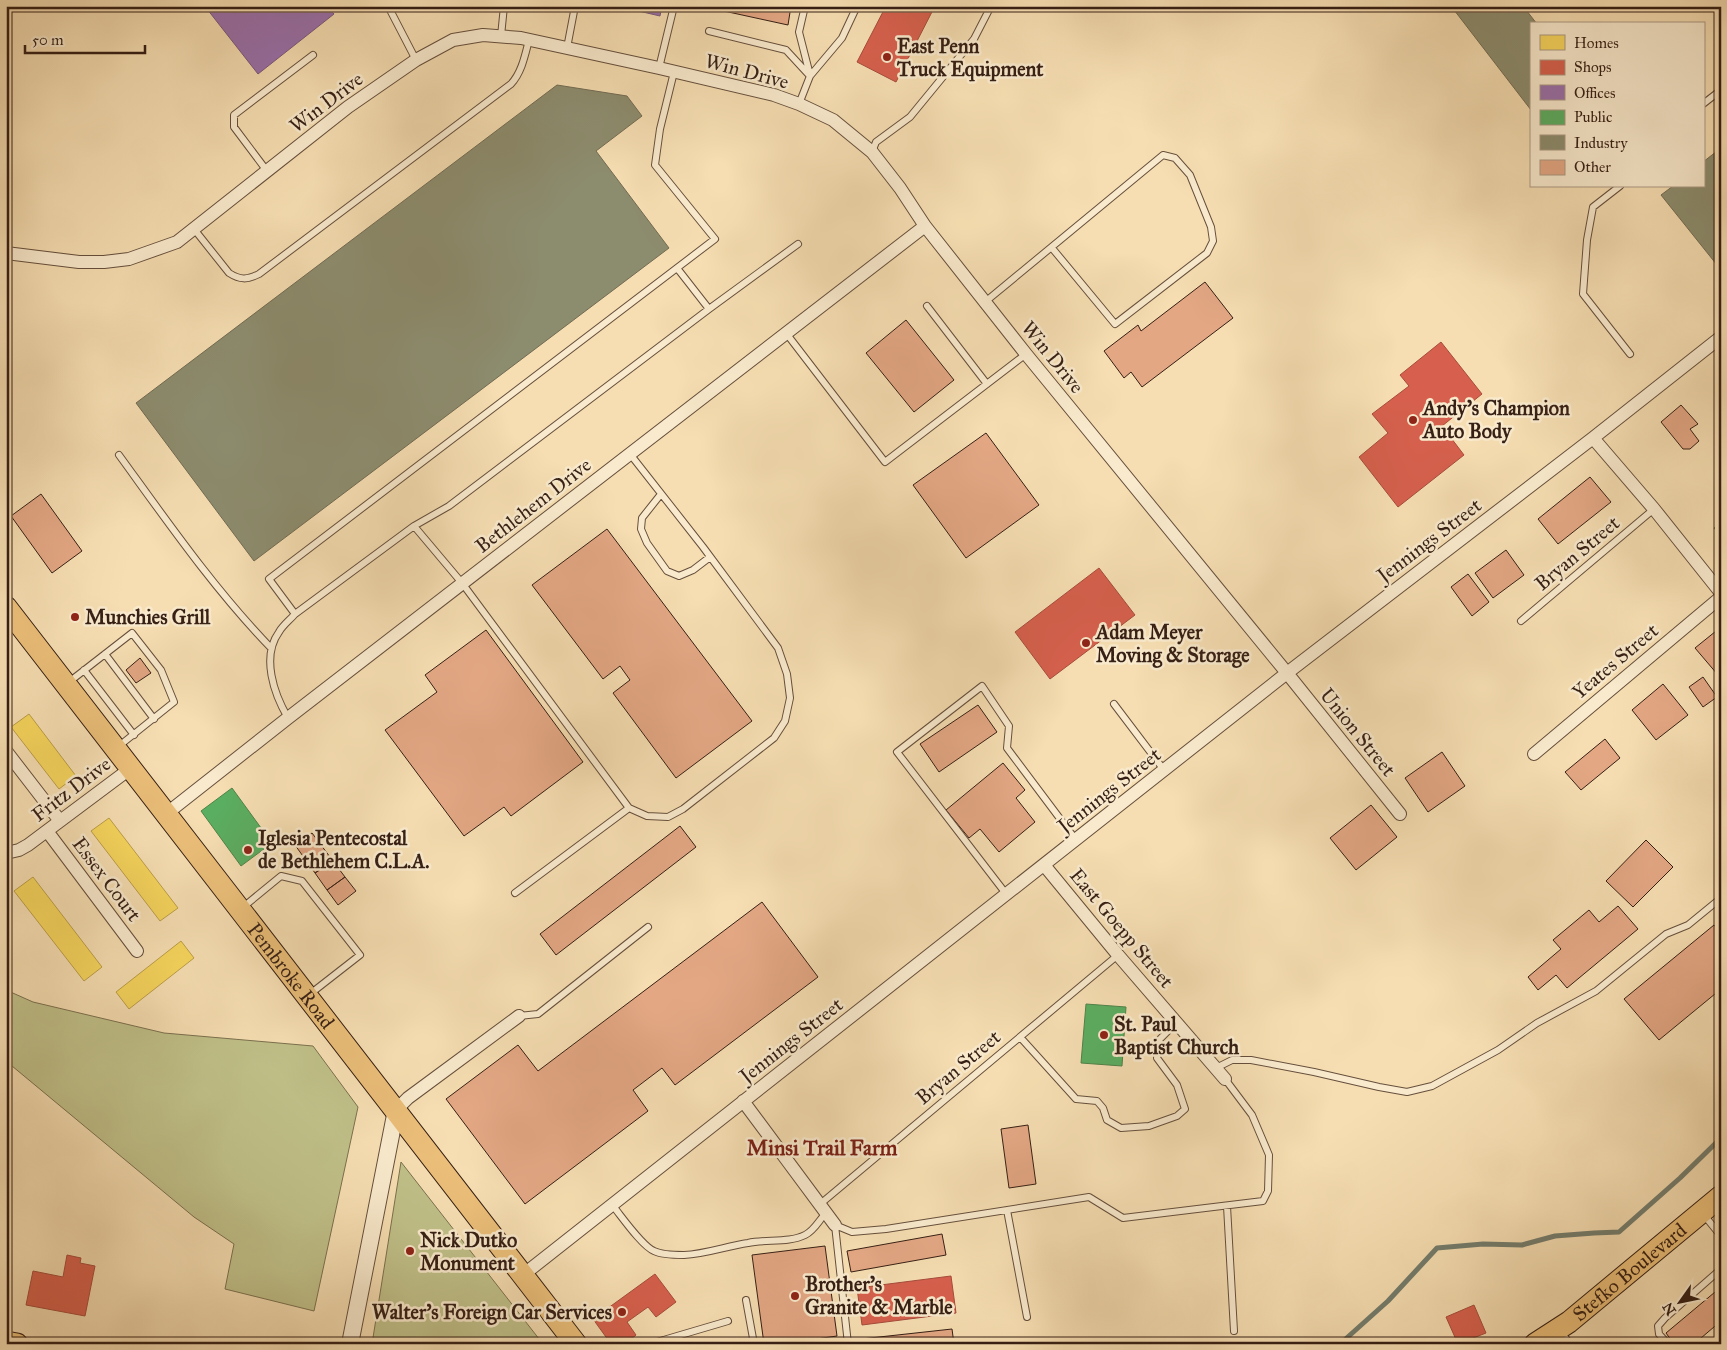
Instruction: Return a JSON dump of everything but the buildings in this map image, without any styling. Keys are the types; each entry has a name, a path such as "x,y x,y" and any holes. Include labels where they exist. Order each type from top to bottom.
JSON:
{"main road":[{"name":"Pembroke Road","path":"6,607 576,1344"},
{"name":"Stefko Boulevard","path":"1535,1344 1565,1336 1721,1196"},
{"path":"6,1342 17,1344"}],"street":[{"name":"Win Drive","path":"6,253 78,262 104,262 129,259 177,242 348,107 416,60 453,40 483,35 529,40 660,68 799,104 833,120 872,152 900,188 924,226 1026,354 1287,673"},
{"name":"Bethlehem Drive","path":"166,814 924,226"},
{"name":"Jennings Street","path":"523,1275 613,1206 743,1101 1287,673 1593,438 1721,337"},
{"path":"1593,438 1654,509 1721,593"},
{"name":"Yeates Street","path":"1534,754 1721,597"},
{"name":"Union Street","path":"1287,673 1400,814"},
{"path":"6,751 60,821"},
{"name":"Fritz Drive","path":"6,853 19,850 28,844 131,768"},
{"name":"Essex Court","path":"47,830 137,951"},
{"name":"East Goepp Street","path":"1044,866 1118,955 1225,1078"},
{"path":"350,1344 396,1110 408,1098 518,1016"},
{"path":"743,1101 836,1225"}],"lane":[{"path":"388,6 416,60"},
{"path":"500,36 504,6"},
{"path":"567,48 575,6"},
{"path":"660,68 674,6"},
{"path":"805,6 799,32 810,76"},
{"path":"799,104 810,76 842,38 857,6"},
{"path":"872,152 876,142 910,117 974,39 992,6"},
{"path":"709,31 786,50 810,76"},
{"path":"194,229 229,273 237,278 248,279 259,274 511,84 520,70 529,40"},
{"path":"267,171 234,128 234,115 313,55"},
{"path":"295,614 269,579 715,239 655,165 660,129 674,72"},
{"path":"1704,103 1721,90"},
{"path":"985,302 1163,155 1175,158 1190,175 1211,227 1213,241 1207,253 1115,324 1052,248"},
{"path":"1617,188 1593,207 1587,240 1583,294 1630,354"},
{"path":"288,718 280,705 272,679 271,648 278,632 295,614 414,526 449,506 798,244"},
{"path":"677,268 709,309"},
{"path":"927,306 987,384"},
{"path":"786,333 885,462 1026,354"},
{"path":"414,526 462,584 628,808 646,816 668,817 683,809 774,738 785,720 790,698 787,674 778,648 630,454"},
{"path":"119,455 239,613 271,648"},
{"path":"661,494 642,518 641,529 647,543 667,571 679,576 693,570 710,557"},
{"name":"Bryan Street","path":"1520,621 1654,509"},
{"path":"66,684 132,633 161,670 174,702 116,749"},
{"path":"105,654 154,718"},
{"path":"84,670 134,735"},
{"path":"1007,895 897,752 982,686 1009,726 1007,748 1076,840"},
{"path":"1114,704 1164,770"},
{"path":"515,893 628,808"},
{"path":"240,910 281,876 302,880 360,955 307,996"},
{"path":"1216,1068 1232,1060 1251,1060 1407,1092 1432,1086 1498,1050 1537,1023 1596,991 1666,934 1688,925 1721,898"},
{"path":"518,1016 538,1014 648,928"},
{"name":"Bryan Street","path":"613,1206 652,1250 661,1253 684,1255 750,1242 795,1238 805,1235 812,1230 819,1220 823,1209 1020,1037 1118,955"},
{"path":"1020,1037 1076,1099 1097,1101 1103,1108 1107,1120 1121,1128 1149,1126 1177,1116 1185,1109 1177,1085 1157,1058 1160,1040 1177,1022"},
{"name":"East Goepp Street","path":"1007,1210 1089,1197 1123,1218 1264,1200 1268,1192 1269,1155 1252,1115 1225,1078"},
{"path":"1227,1206 1234,1331"},
{"path":"848,1344 836,1225 852,1232 1007,1210 1026,1317"},
{"path":"1701,1212 1721,1236"},
{"path":"1668,1344 1659,1334 1658,1326 1721,1269"},
{"path":"746,1300 754,1344"},
{"path":"650,1344 728,1321"}],"green space":[{"path":"6,990 33,1002 164,1033 313,1046 358,1107 314,1311 225,1289 234,1244 194,1217 6,1061"},
{"path":"401,1162 543,1344 372,1344"}],"waterway":[{"path":"1340,1344 1388,1301 1437,1248 1483,1244 1522,1245 1555,1236 1619,1232 1680,1178 1721,1138"}],"place":[{"name":"East Penn Truck Equipment","path":"887,57"},
{"name":"Andy's Champion Auto Body","path":"1413,420"},
{"name":"Munchies Grill","path":"75,617"},
{"name":"Adam Meyer Moving & Storage","path":"1086,643"},
{"name":"Iglesia Pentecostal de Bethlehem C.L.A.","path":"248,850"},
{"name":"St. Paul Baptist Church","path":"1104,1035"},
{"name":"Nick Dutko Monument","path":"410,1251"},
{"name":"Brother's Granite & Marble","path":"795,1296"},
{"name":"Walter's Foreign Car Services","path":"622,1312"}],"district":[{"name":"Minsi Trail Farm","path":"822,1148"}]}
